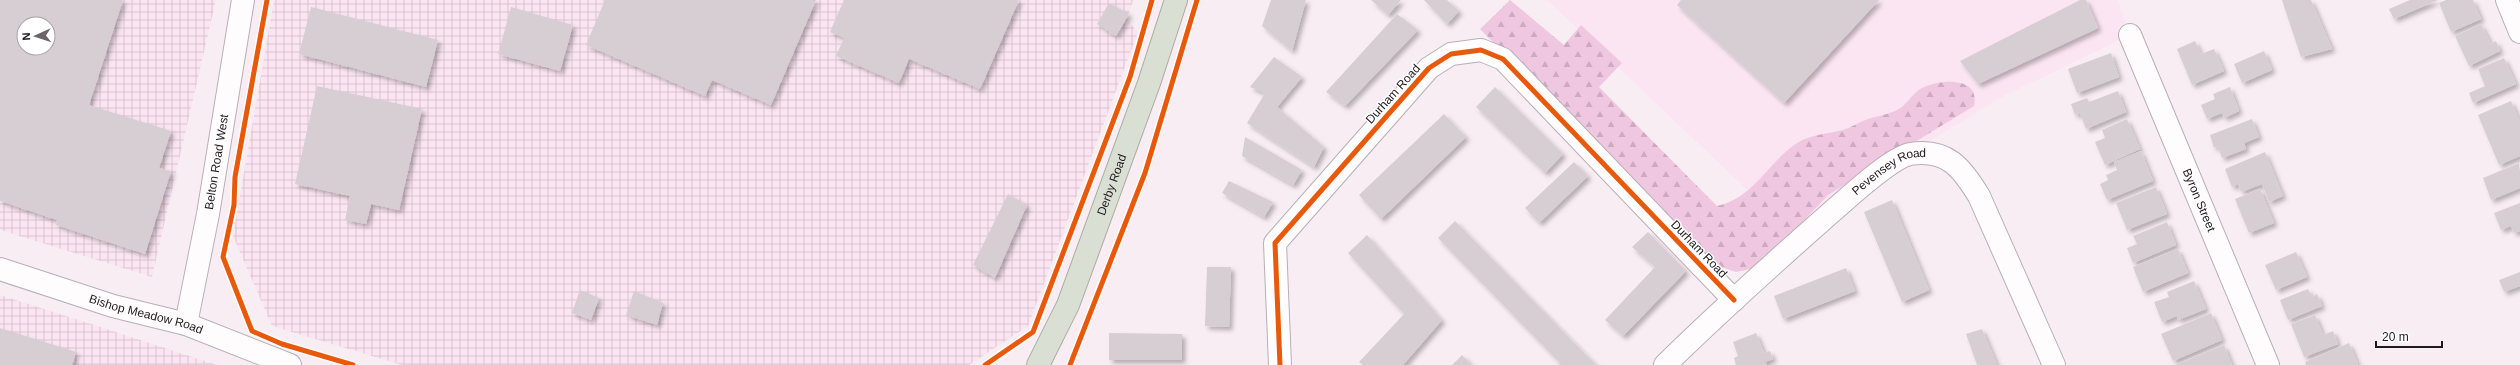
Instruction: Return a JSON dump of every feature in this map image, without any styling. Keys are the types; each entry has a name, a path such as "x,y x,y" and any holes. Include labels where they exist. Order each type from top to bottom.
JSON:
{"highway":[{"name":"Derby Road","path":"1038,365 1068,304 1149,83 1176,0"}],"street":[{"name":"Belton Road West","path":"186,324 208,214 243,0"},
{"path":"2507,0 2520,32"},
{"name":"Byron Street","path":"2130,35 2268,365"},
{"name":"Durham Road","path":"1280,365 1275,243 1429,68 1451,54 1481,50 1503,59 1734,300"},
{"name":"Pevensey Road","path":"1665,365 1734,300 1873,176 1909,154 1934,154 1954,162 1965,172 1979,196 2054,365"},
{"name":"Bishop Meadow Road","path":"0,269 113,306 186,324 290,365"}],"shaded area":[{"path":"0,0 216,0 152,277 0,230"},
{"path":"274,0 1133,0 1127,20 1138,32 1028,326 969,365 402,365 272,326 233,236"},
{"path":"1547,0 2118,0 2130,35 2002,97 1909,154 1800,240"},
{"path":"0,295 91,324 217,365 0,365"}],"green space":[{"path":"1510,0 1564,45 1581,25 1622,63 1599,87 1717,206 1730,202 1741,195 1760,179 1777,160 1797,143 1814,136 1843,130 1868,119 1895,111 1903,106 1922,88 1939,83 1957,82 1971,89 1975,96 1974,106 1828,195 1760,267 1736,272 1721,267 1701,253 1480,29"}],"building":[{"path":"0,0 123,0 89,105 171,131 159,168 171,171 145,254 56,225 57,220 0,201"},
{"path":"605,0 816,0 771,105 712,80 705,96 586,45"},
{"path":"844,0 1019,0 980,89 909,59 899,83 836,56 844,38 830,32"},
{"path":"1271,0 1306,0 1292,51 1262,26"},
{"path":"1371,0 1401,0 1388,15"},
{"path":"1424,0 1447,0 1459,11 1447,24"},
{"path":"1681,0 1879,0 1784,103 1677,5"},
{"path":"2080,0 2086,0 2098,28 1978,84 1960,61"},
{"path":"2282,0 2311,0 2332,49 2301,57"},
{"path":"2410,0 2438,0 2394,19 2389,9"},
{"path":"2446,0 2473,0 2481,19 2451,32 2439,3"},
{"path":"1109,3 1129,14 1116,36 1097,24"},
{"path":"311,7 438,40 426,87 299,54"},
{"path":"511,7 573,25 560,71 498,54"},
{"path":"1397,14 1418,30 1345,106 1326,92"},
{"path":"2481,24 2491,44 2496,41 2500,51 2469,66 2455,36"},
{"path":"2195,41 2201,54 2214,49 2224,71 2192,85 2177,49"},
{"path":"2264,51 2272,70 2242,83 2234,64"},
{"path":"2111,53 2119,77 2077,93 2068,69"},
{"path":"1274,57 1302,77 1277,107 1324,147 1314,167 1247,123 1265,93 1250,87"},
{"path":"2504,58 2516,84 2473,103 2469,93 2485,86 2478,69"},
{"path":"317,86 422,109 399,210 371,204 366,224 345,220 350,196 295,184"},
{"path":"1495,87 1563,154 1545,173 1476,107"},
{"path":"2230,87 2239,111 2224,118 2222,113 2207,119 2201,105 2215,99 2213,94"},
{"path":"2118,91 2126,112 2086,129 2080,113 2075,115 2071,104 2087,98 2089,102"},
{"path":"2511,101 2520,122 2520,156 2499,165 2478,115"},
{"path":"1444,114 1466,137 1381,219 1359,195"},
{"path":"2127,119 2140,149 2105,165 2095,142 2105,138 2102,130"},
{"path":"2252,119 2259,137 2244,143 2246,149 2222,158 2218,146 2214,148 2210,135"},
{"path":"1245,137 1302,170 1293,185 1242,156"},
{"path":"2141,151 2153,181 2107,200 2100,184 2108,180 2106,175 2117,170 2114,162"},
{"path":"2265,152 2283,196 2269,202 2262,184 2241,192 2238,184 2232,187 2225,169"},
{"path":"1574,162 1588,176 1539,223 1525,208"},
{"path":"2519,163 2520,188 2491,200 2483,178"},
{"path":"1229,181 1273,202 1264,217 1222,193"},
{"path":"2156,187 2167,214 2127,230 2116,203"},
{"path":"2260,189 2274,223 2249,233 2235,199"},
{"path":"1008,194 1027,205 995,278 973,265"},
{"path":"1892,200 1929,290 1902,302 1864,212"},
{"path":"2520,203 2520,231 2514,233 2511,226 2501,230 2494,213"},
{"path":"1455,221 1595,364 1562,365 1438,238"},
{"path":"2167,222 2176,245 2133,263 2127,248 2137,244 2133,236"},
{"path":"1648,232 1686,271 1623,336 1605,320 1655,267 1632,247"},
{"path":"1367,235 1442,320 1403,365 1363,365 1359,362 1404,314 1348,253"},
{"path":"2178,249 2188,273 2143,292 2133,267"},
{"path":"2296,252 2307,277 2276,290 2265,265"},
{"path":"1207,267 1231,267 1229,327 1205,326"},
{"path":"1846,268 1855,291 1783,319 1774,296"},
{"path":"2520,272 2520,286 2504,292 2499,280"},
{"path":"2194,281 2206,309 2178,320 2177,316 2162,322 2154,302 2169,297 2167,292"},
{"path":"2308,289 2312,297 2317,294 2322,306 2288,320 2280,300"},
{"path":"580,290 599,298 591,320 572,313"},
{"path":"634,291 663,303 657,325 626,315"},
{"path":"2211,313 2222,340 2173,361 2161,334"},
{"path":"2315,315 2323,335 2333,331 2338,344 2304,357 2291,324"},
{"path":"0,328 76,352 72,365 0,365"},
{"path":"1982,329 1997,365 1977,365 1966,334"},
{"path":"1109,333 1182,334 1182,360 1109,360"},
{"path":"1756,333 1764,353 1770,351 1773,359 1765,362 1767,365 1736,365 1734,358 1738,356 1733,342"},
{"path":"2349,343 2358,365 2306,365 2305,362"},
{"path":"2224,345 2232,365 2175,365"},
{"path":"1462,355 1472,365 1452,365"}],"cycle path":[{"path":"267,0 235,177 234,205 223,257 252,331 282,344 353,365"},
{"path":"985,365 1033,332 1130,77 1152,0"},
{"path":"1070,365 1145,173 1197,0"},
{"path":"1280,365 1275,243 1429,68 1451,54 1481,50 1503,59 1734,300"}]}
